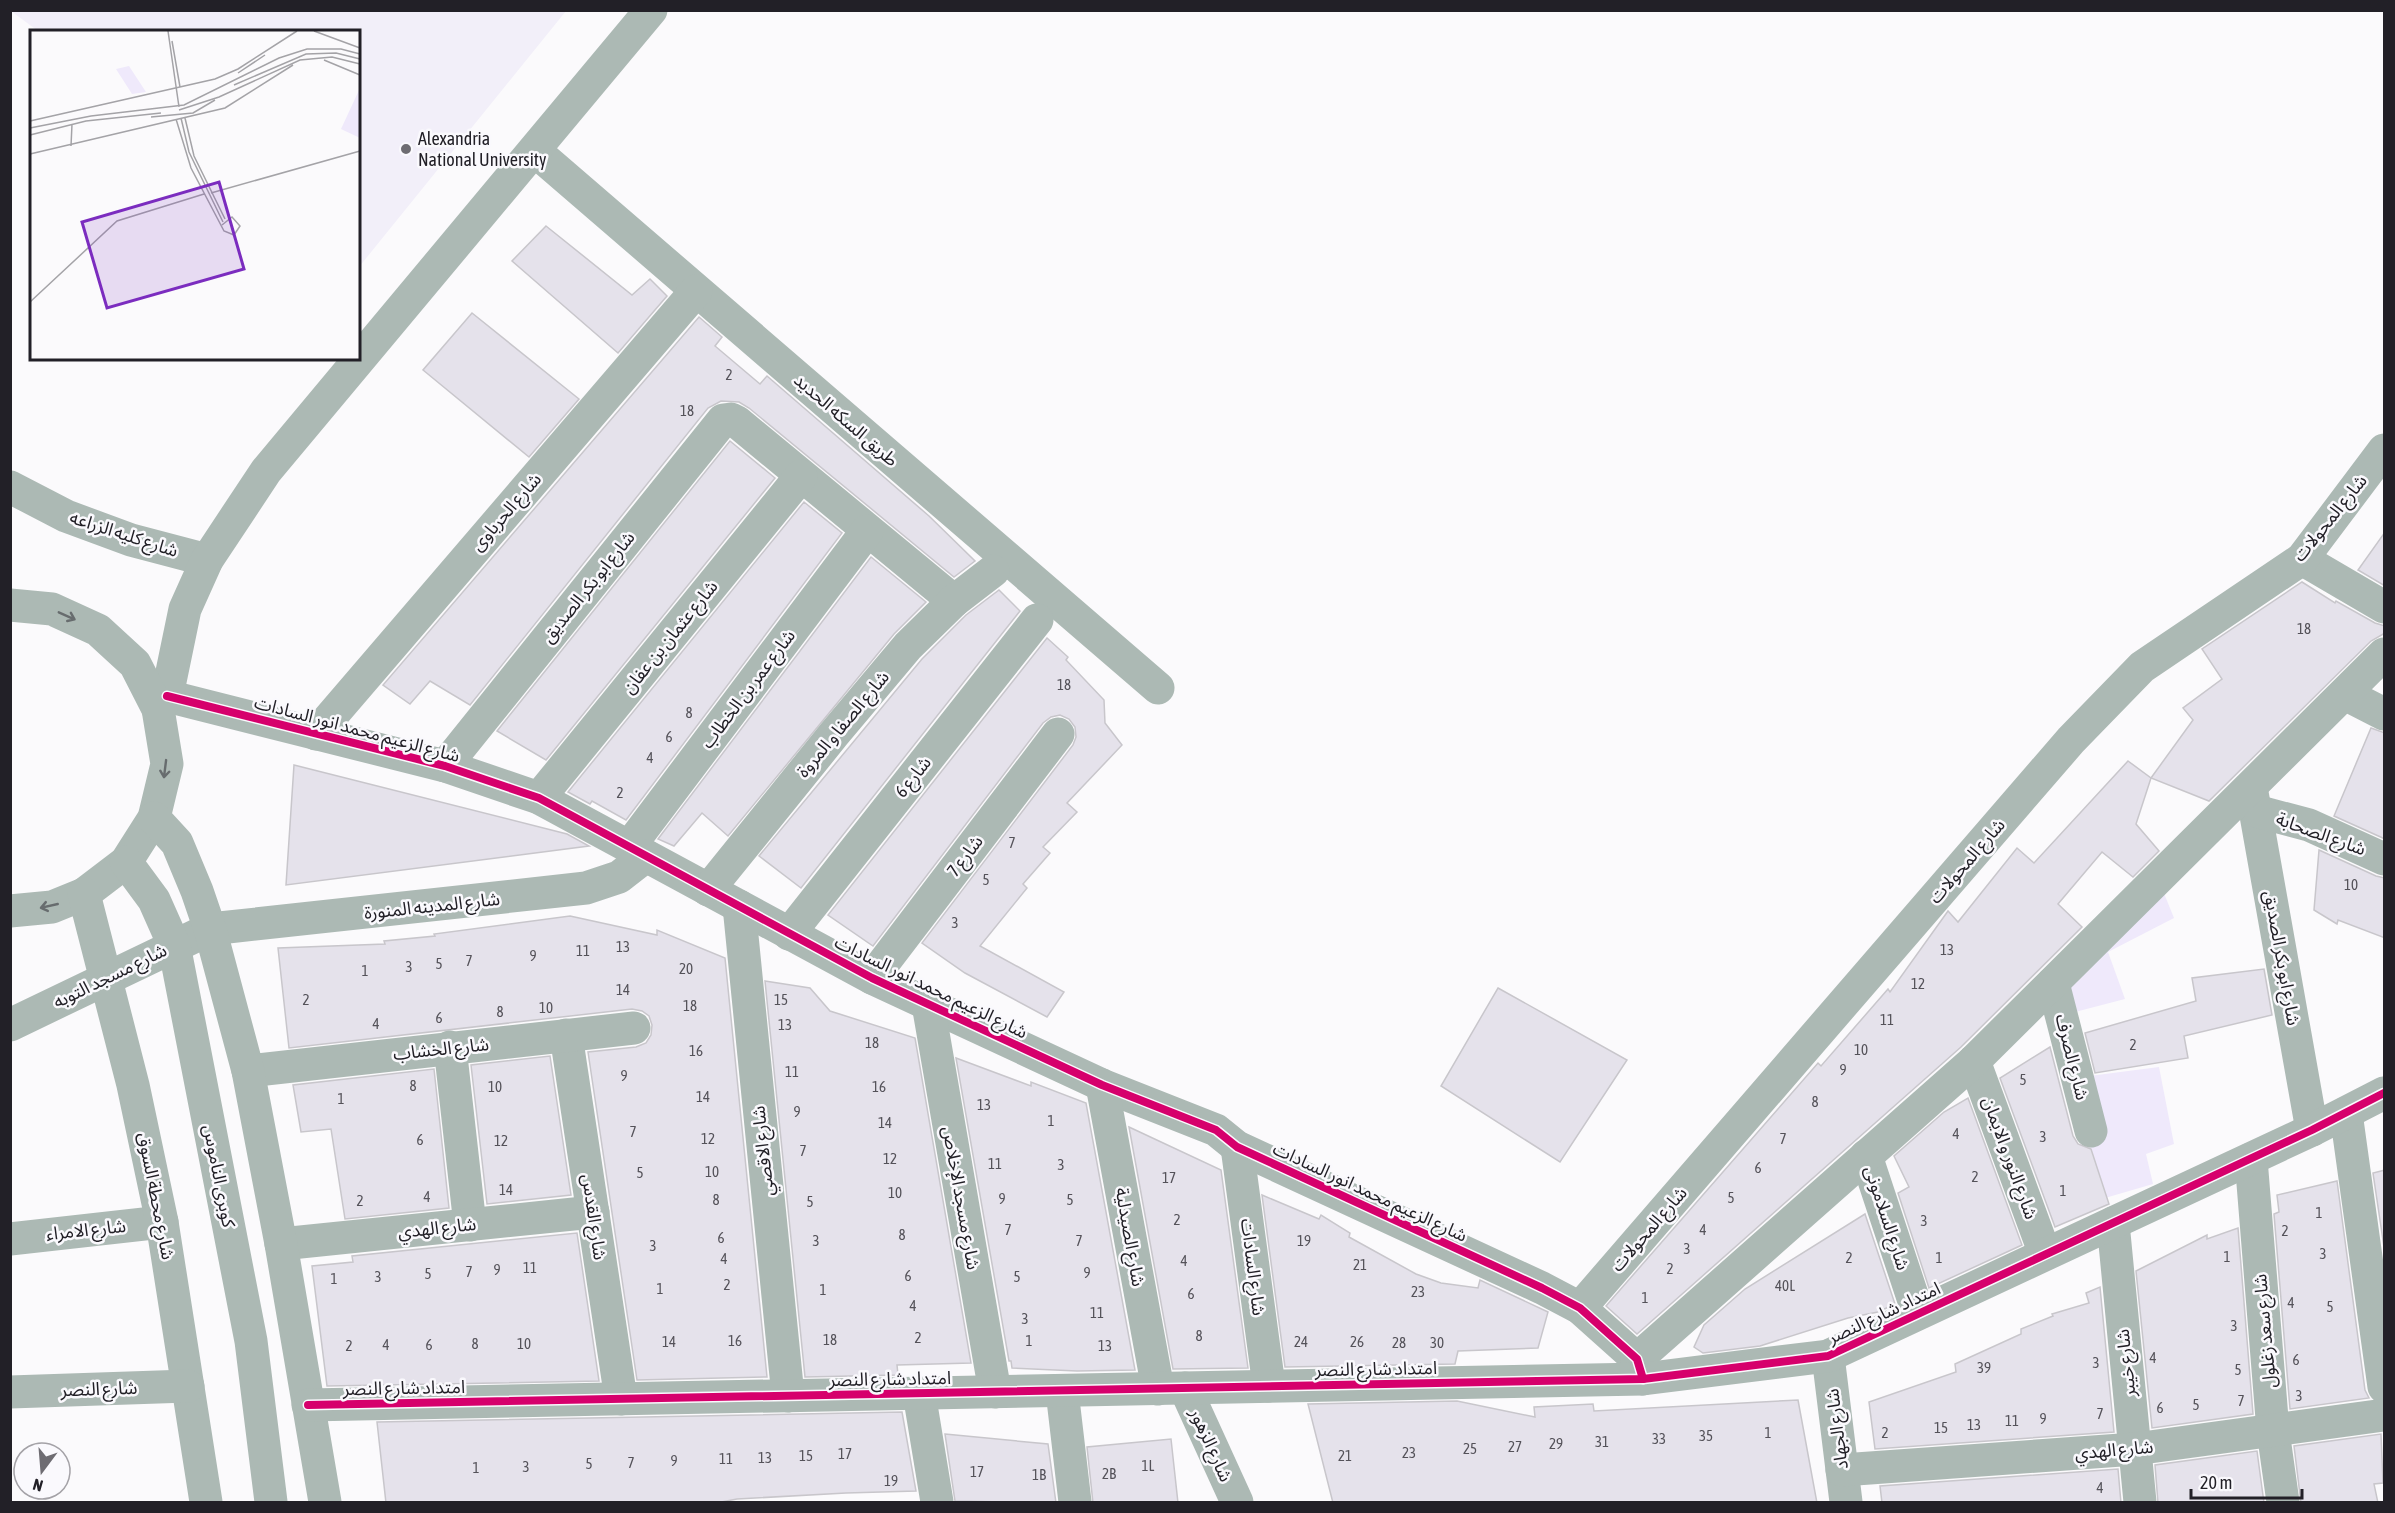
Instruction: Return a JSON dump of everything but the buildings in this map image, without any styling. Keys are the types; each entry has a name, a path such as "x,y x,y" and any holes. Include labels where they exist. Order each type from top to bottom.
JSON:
{"street":[{"path":"360,359 651,10"},
{"name":"طريق السكه الحديد","path":"535,151 1158,688"},
{"name":"شارع الحرباوى","path":"316,734 696,291"},
{"path":"10,911 52,907 84,894 126,862 154,818 167,764 163,702 186,609 207,560 266,471 359,360"},
{"name":"شارع ابو بكر الصديق","path":"445,766 720,423 731,419 737,422 801,476"},
{"name":"شارع المحولات","path":"1580,1308 2071,740 2142,667 2302,559 2379,468"},
{"path":"801,476 954,601"},
{"name":"شارع عثمان بن عفان","path":"539,798 801,476"},
{"name":"شارع كليه الزراعه","path":"10,487 77,520 131,540 207,560"},
{"name":"شارع عمر بن الخطاب","path":"638,852 867,531"},
{"path":"2302,559 2385,607"},
{"name":"شارع الصفا و المروة","path":"708,890 908,646 954,601 993,571"},
{"path":"10,605 52,609 98,630 135,664 163,702"},
{"name":"شارع 6","path":"789,934 1037,620"},
{"path":"1640,1369 1866,1156 1974,1062 2054,983 2254,799 2345,694 2385,654"},
{"path":"2345,694 2385,714"},
{"name":"شارع الزعيم محمد انور السادات","path":"163,702 316,734 445,766 539,798 872,978 1102,1085 1216,1130 1238,1147 1580,1308 1640,1369"},
{"name":"شارع 7","path":"872,978 1058,734"},
{"name":"شارع ابو بكر الصديق","path":"2254,799 2312,1130"},
{"name":"شارع الصحابة","path":"2254,799 2385,859"},
{"path":"154,818 177,843 210,929 248,1071 325,1503"},
{"name":"شارع المدينه المنورة","path":"210,929 586,888 619,877 638,852"},
{"name":"كوبرى الناموس","path":"126,862 154,900 174,945 251,1341 272,1503"},
{"name":"شارع محطة السوق","path":"84,894 134,1085 162,1222 206,1503"},
{"name":"شارع الاقصي","path":"739,906 788,1396"},
{"name":"شارع مسجد التوبه","path":"10,1025 210,929"},
{"name":"شارع الصرف","path":"2054,983 2091,1131"},
{"name":"شارع مسجد الإخلاص","path":"928,1004 995,1392"},
{"name":"شارع الخشاب","path":"248,1071 634,1028"},
{"name":"شارع القدس","path":"566,1035 621,1399"},
{"path":"450,1047 470,1225"},
{"name":"شارع النور و الايمان","path":"1974,1062 2045,1254"},
{"name":"شارع الصيدلية","path":"1102,1085 1172,1388"},
{"name":"امتداد شارع النصر","path":"308,1405 1269,1386 1640,1369 1828,1356 2251,1159 2385,1093"},
{"path":"2346,1113 2371,1207 2385,1387"},
{"name":"شارع السادات","path":"1238,1147 1269,1386"},
{"name":"شارع السلامونى","path":"1866,1156 1918,1313"},
{"name":"شارع سعد زغلول","path":"2251,1159 2273,1431 2283,1503"},
{"name":"شارع الهدي","path":"280,1244 593,1212"},
{"name":"شارع الامراء","path":"10,1239 162,1222"},
{"name":"شارع خيبر","path":"2113,1222 2140,1503"},
{"name":"شارع الجهاد","path":"1828,1356 1846,1503"},
{"name":"شارع النصر","path":"10,1392 188,1386"},
{"name":"شارع الزهور","path":"1172,1388 1237,1503"},
{"path":"1062,1391 1075,1503"},
{"path":"919,1393 937,1503"},
{"name":"شارع الهدي","path":"1842,1470 2135,1449 2385,1415"}],"shaded area":[{"name":"Alexandria National University","path":"11,10 566,11 360,266 360,30 37,30"},
{"path":"2159,881 2174,918 2108,952 2125,999 2075,1012 2056,972"},
{"path":"2159,1067 2174,1144 2146,1154 2153,1184 2088,1203 2074,1078"}],"cycle path":[{"path":"167,696 445,766 539,798 872,978 1102,1085 1216,1130 1237,1147 1542,1288 1580,1308 1637,1359 1643,1379"},
{"path":"308,1405 1643,1379 1828,1356 2312,1130 2384,1093"}],"place":[{"name":"Alexandria National University","path":"406,149"}]}
